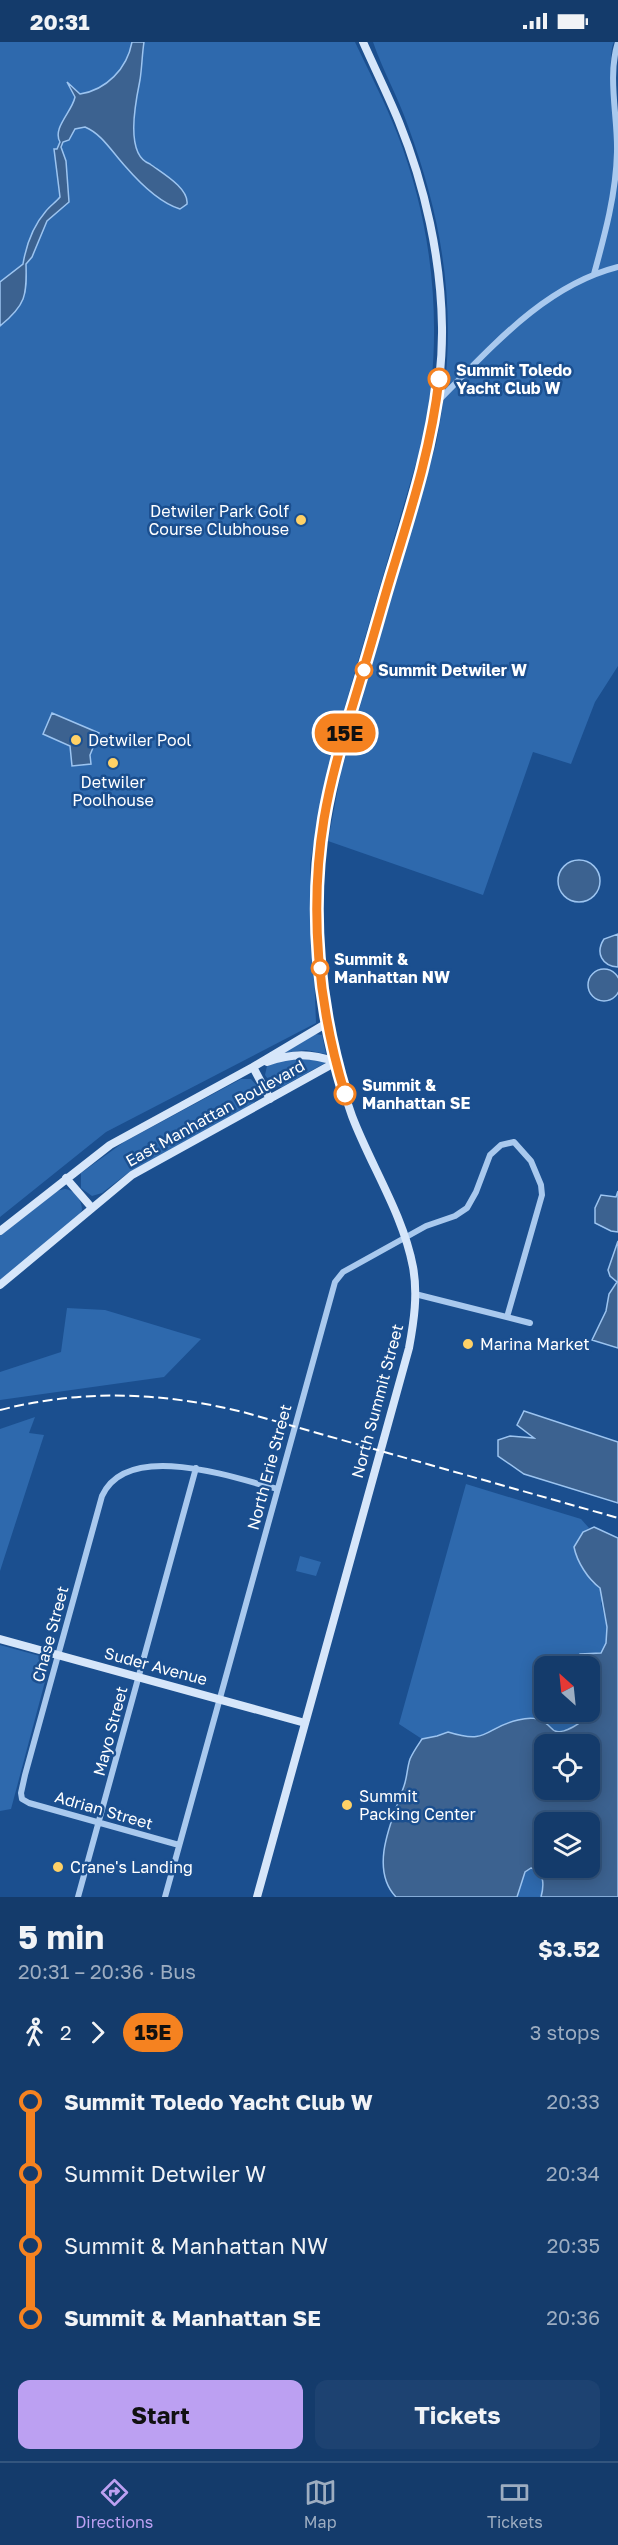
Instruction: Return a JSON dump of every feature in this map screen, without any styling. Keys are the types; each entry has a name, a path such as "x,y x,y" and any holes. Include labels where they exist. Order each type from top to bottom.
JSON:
{"main road":[{"name":"North Summit Street","path":"257,1897 409,1348 415,1294 413,1269 405,1238 354,1120 336,1062 327,1023 317,926 318,869 324,818 348,722 418,484 436,403 441,360 441,309 436,260 427,214 400,123 363,42"},
{"name":"East Manhattan Boulevard","path":"0,1231 110,1145 253,1067 327,1023"},
{"path":"270,1099 253,1067 284,1056 304,1054 336,1062"},
{"name":"East Manhattan Boulevard","path":"0,1285 132,1175 336,1062"},
{"path":"66,1178 92,1208"},
{"name":"Suder Avenue","path":"0,1639 305,1723"}],"street":[{"path":"594,274 609,219 615,178 617,151 614,71 618,42"},
{"path":"436,403 531,311 563,290 594,274 618,267"},
{"name":"North Erie Street","path":"165,1897 335,1282 343,1272 436,1221 454,1216 466,1208 476,1192 494,1149 507,1141 519,1145 531,1161 541,1185 542,1196 507,1317"},
{"path":"415,1294 530,1323"},
{"name":"Chase Street","path":"22,1799 25,1775 102,1496 112,1479 126,1471 141,1468 196,1468"},
{"path":"196,1468 277,1489"},
{"name":"Mayo Street","path":"78,1897 196,1468"},
{"name":"Adrian Street","path":"22,1799 29,1803 179,1845"}],"shaded area":[{"path":"0,42 355,42 392,121 410,170 427,246 434,323 433,362 423,439 345,706 321,802 310,864 316,1023 106,1132 0,1217"},
{"path":"132,42 144,42 134,126 137,150 142,159 168,176 184,192 187,204 180,209 165,202 136,178 97,134 85,127 75,129 69,140 63,142 61,147 66,161 69,202 47,221 32,257 26,264 23,299 15,312 0,326 0,282 23,264 28,243 37,223 60,197 54,149 57,149 60,142 58,137 60,126 75,97 67,82 80,94 107,83 125,61"},
{"path":"373,42 614,42 611,74 618,138 618,666 595,702 571,764 533,752 483,895 328,841 341,772 436,444 447,362 448,322 441,244 422,166 400,105"},
{"name":"Detwiler Pool","path":"52,713 99,733 90,755 91,764 72,766 70,746 43,734"},
{"path":"579,860 594,866 600,881 594,896 579,902 564,896 558,881 564,866"},
{"path":"618,934 618,967 604,961 600,949 604,939"},
{"path":"604,969 615,974 619,979 619,991 615,996 604,1001 593,996 588,985 593,974"},
{"path":"315,1034 322,1035 326,1054 306,1050 283,1053"},
{"path":"293,1057 325,1063 282,1087 272,1085 265,1075 267,1066"},
{"path":"241,1079 251,1079 257,1086 258,1095 253,1104 128,1173 102,1193 92,1196 81,1188 81,1173 124,1142"},
{"path":"65,1189 75,1193 79,1199 82,1206 80,1214 0,1281 0,1236 56,1191"},
{"path":"618,1191 618,1232 595,1223 595,1208 601,1195 616,1197"},
{"path":"618,1241 618,1348 592,1340 606,1311 609,1294 617,1282 610,1276 608,1270"},
{"path":"67,1308 105,1310 201,1339 164,1377 0,1400 0,1372 61,1352"},
{"path":"524,1411 618,1442 618,1503 524,1474 498,1456 498,1440 510,1436 534,1438 517,1425"},
{"path":"35,1417 29,1433 44,1435 0,1571 0,1429"},
{"path":"466,1484 581,1519 589,1528 583,1532 574,1547 591,1582 600,1588 603,1595 601,1603 607,1627 606,1643 601,1653 578,1656 534,1656 534,1719 499,1726 488,1734 477,1737 465,1737 448,1732 437,1737 422,1739 399,1724"},
{"path":"594,1527 618,1538 618,1897 541,1897 542,1878 600,1878 600,1812 534,1812 534,1869 531,1868 525,1872 517,1897 396,1897 388,1885 384,1872 385,1843 405,1783 410,1759 422,1739 448,1732 462,1736 479,1736 507,1723 530,1718 534,1719 534,1722 544,1722 557,1732 580,1722 600,1722 600,1656 578,1656 601,1653 606,1643 607,1627 600,1588 584,1570 574,1547 583,1532"},
{"path":"300,1556 321,1562 316,1576 296,1571"},
{"path":"0,1645 51,1659 11,1809 0,1811"},
{"path":"543,1722 580,1722 572,1728 561,1731 554,1731"},
{"path":"531,1868 534,1869 534,1878 542,1878 541,1897 517,1897 525,1872"}],"railway":[{"path":"0,1410 31,1403 91,1396 152,1397 212,1405 618,1518"}],"bus line":[{"name":"15E","path":"345,1094 327,1023 318,955 318,869 324,818 348,722 418,484 430,435 439,379"}],"place":[{"name":"Summit Toledo Yacht Club W","path":"439,379"},
{"name":"Detwiler Park Golf Course Clubhouse","path":"301,520"},
{"name":"Summit Detwiler W","path":"364,670"},
{"name":"Detwiler Pool","path":"76,740"},
{"name":"Detwiler Poolhouse","path":"113,763"},
{"name":"Summit & Manhattan NW","path":"320,968"},
{"name":"Summit & Manhattan SE","path":"345,1094"},
{"name":"Marina Market","path":"468,1344"},
{"name":"Summit Packing Center","path":"347,1805"},
{"name":"Crane's Landing","path":"58,1867"}]}
